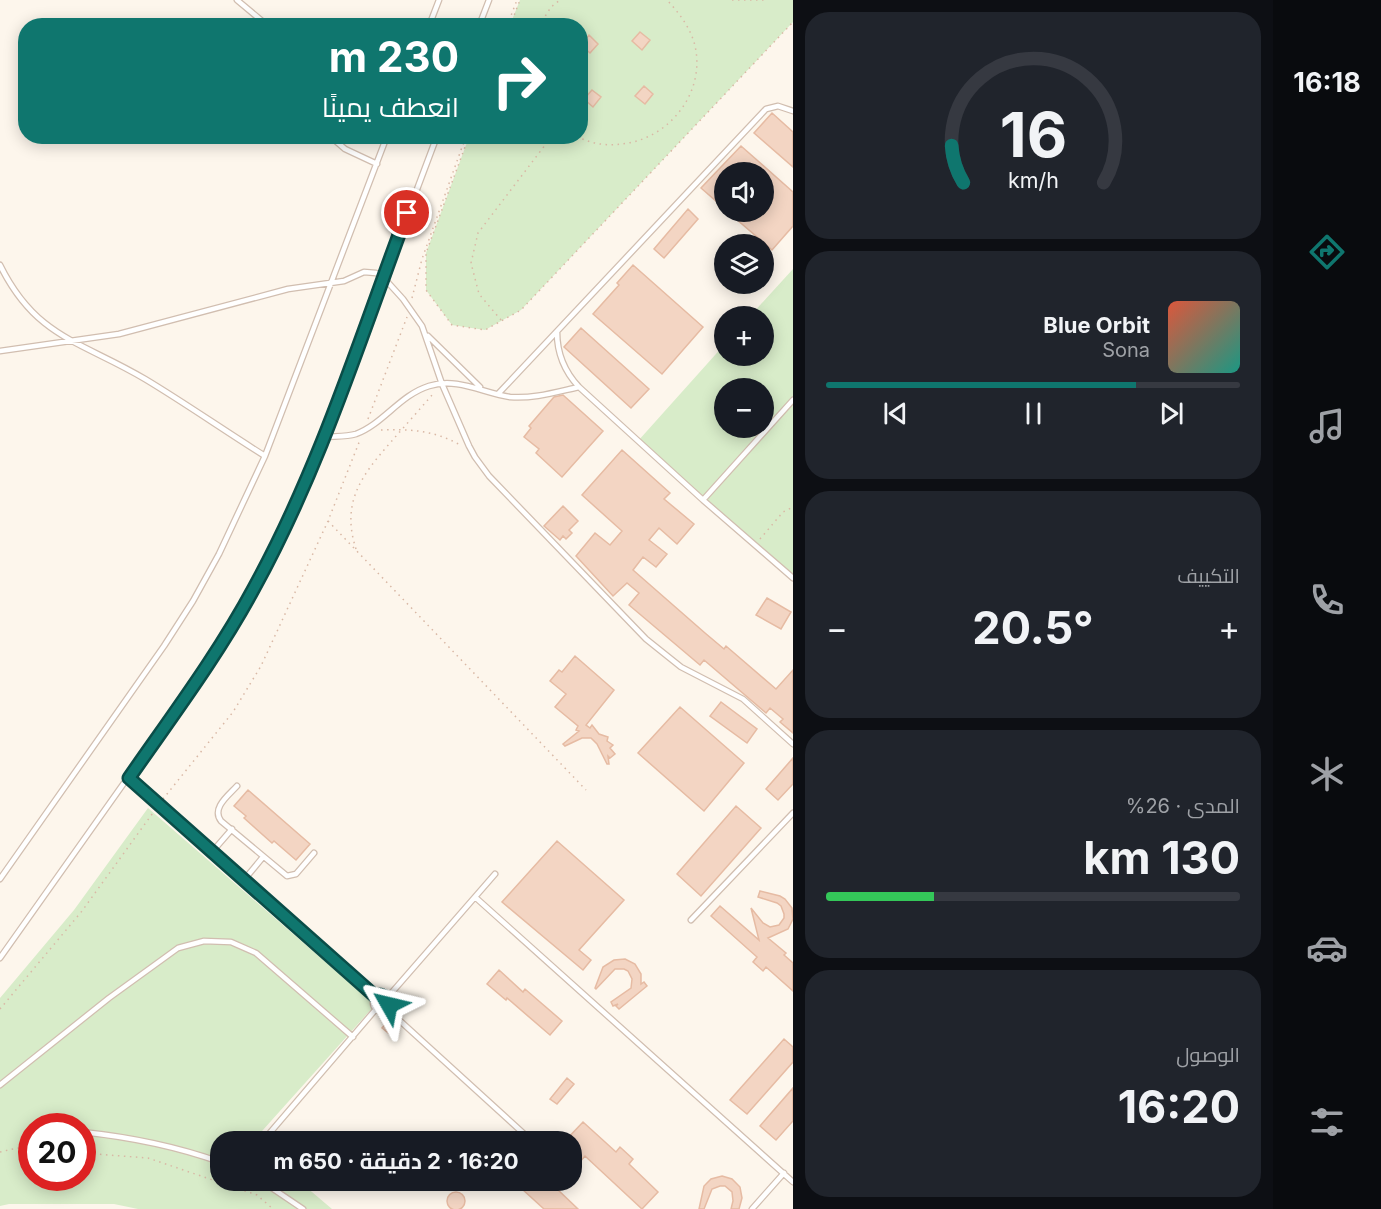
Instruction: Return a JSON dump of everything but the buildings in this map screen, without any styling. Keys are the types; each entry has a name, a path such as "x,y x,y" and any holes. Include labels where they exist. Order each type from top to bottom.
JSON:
{"lane":[{"path":"237,0 258,18"},
{"path":"432,18 439,0"},
{"path":"482,18 489,0"},
{"path":"498,394 766,109 778,106 793,111"},
{"path":"339,144 377,164"},
{"path":"0,879 106,730 193,601 233,525 265,456 384,144"},
{"path":"0,958 209,663 240,613 282,534 324,437 434,144"},
{"path":"0,265 24,304 53,331 144,379 265,456"},
{"path":"0,351 130,331 288,289 330,284 369,272 383,277 410,307 425,334 442,384 475,456 489,476 646,639 681,667 743,699 793,744"},
{"path":"557,331 559,356 579,387 793,578"},
{"path":"425,334 482,389"},
{"path":"324,437 348,436 363,430 409,395 431,385 455,384 498,394 524,397 579,387"},
{"path":"703,500 793,400"},
{"path":"129,778 376,997"},
{"path":"237,786 220,806 217,812 219,818 290,877 296,874 314,853"},
{"path":"691,920 793,813"},
{"path":"212,852 232,829"},
{"path":"244,880 264,857"},
{"path":"387,998 495,874"},
{"path":"475,897 793,1182"},
{"path":"0,1084 109,998 178,948 204,941 231,942 256,953 352,1037"},
{"path":"376,997 380,995 387,998"},
{"path":"376,997 374,1003 376,1009"},
{"path":"387,998 389,1002 387,1009"},
{"path":"376,1009 384,1011 387,1009"},
{"path":"271,1131 376,1009"},
{"path":"387,1009 521,1131"},
{"path":"96,1133 155,1143 210,1159"},
{"path":"752,1209 784,1173"},
{"path":"276,1191 303,1209"}],"path":[{"path":"512,18 518,0"},
{"path":"544,18 551,7 560,0"},
{"path":"588,141 608,146 634,143 658,133 678,116 691,94 696,69 694,44 684,20 668,0"},
{"path":"732,0 765,0"},
{"path":"465,144 426,253 426,290 452,325 485,330 521,310 793,22"},
{"path":"0,1009 82,910 159,805 233,712 271,648 328,521 410,307 422,260 465,144"},
{"path":"502,321 479,294 471,263 478,232 546,144"},
{"path":"357,551 351,528 351,505 364,473 442,384"},
{"path":"363,430 422,430 441,435 459,444 475,456"},
{"path":"755,545 783,512 793,507"},
{"path":"328,521 586,790"},
{"path":"0,1152 18,1148"},
{"path":"96,1154 148,1158 210,1178"},
{"path":"247,1191 257,1195 273,1209"}],"green space":[{"path":"520,0 793,0 793,22 521,310 485,330 452,325 426,290 426,253 466,144 588,144 588,18 513,18"},
{"path":"793,269 793,577 638,441 714,356 714,366 774,366 774,306 759,306 770,294 774,294 774,290"},
{"path":"148,808 375,1005 262,1131 210,1131 210,1191 311,1191 332,1209 138,1209 114,1204 9,1204 0,1206 0,998 74,910"}],"route":[{"path":"389,1005 387,998 380,995 376,997 129,778 225,638 282,534 324,437 407,213"}]}
